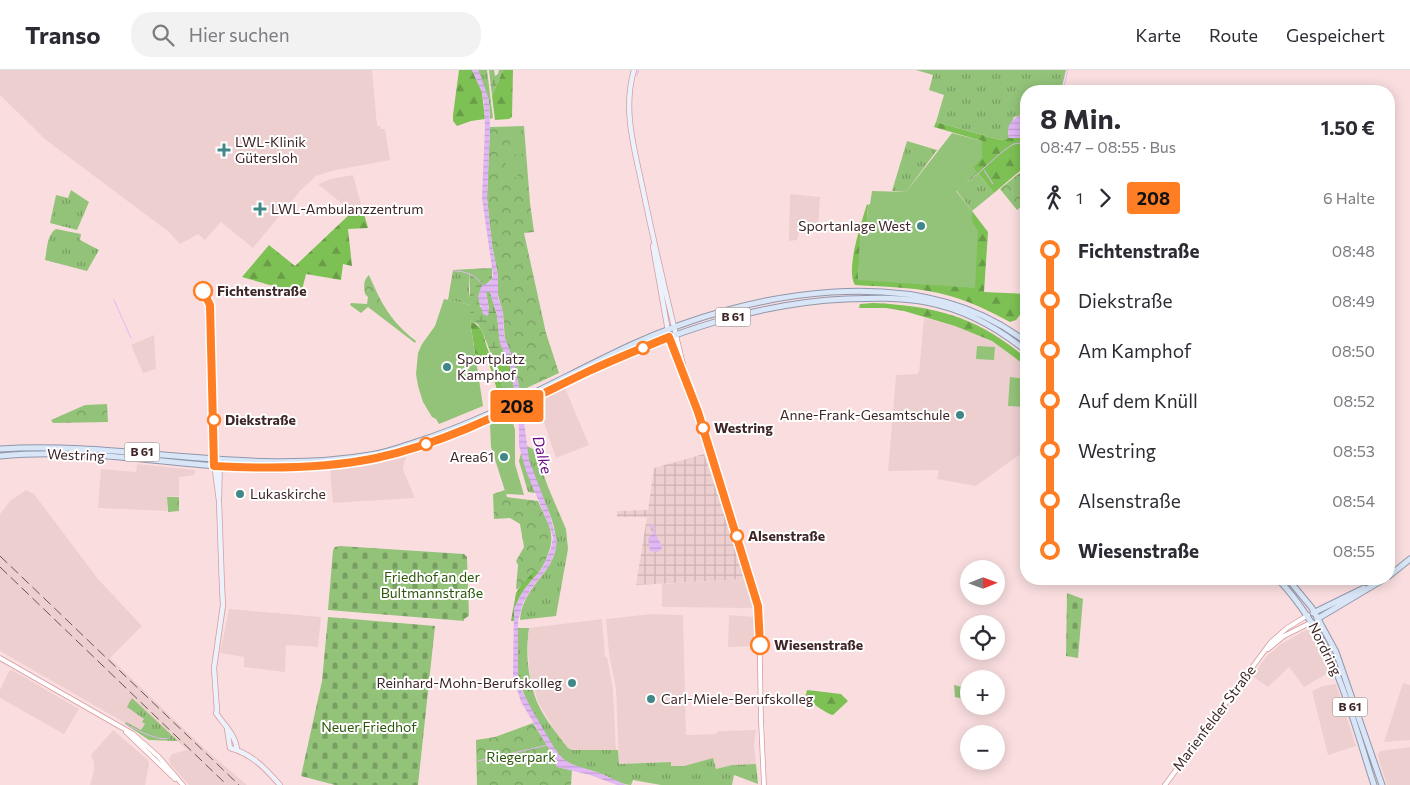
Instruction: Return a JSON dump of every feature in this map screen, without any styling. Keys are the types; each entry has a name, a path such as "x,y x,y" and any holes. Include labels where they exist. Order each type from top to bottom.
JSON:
{"main road":[{"path":"634,70 629,96 628,116 651,230 676,334"},
{"path":"651,230 669,337"},
{"name":"Westring","path":"0,456 91,455 217,466 281,468 346,463 375,458 438,440 469,428 632,344 674,327 758,303 806,295 856,291 896,293 938,300 977,312 1020,337"},
{"name":"Westring","path":"522,401 676,334 722,320 792,304 880,298 926,302 953,310 987,324 1020,346"},
{"name":"Westring","path":"0,449 29,447 84,448 214,459 310,462 373,455 437,436 516,404"},
{"path":"214,459 217,466 223,605 214,668 216,713 236,740 237,750"},
{"path":"217,466 220,459"},
{"path":"1395,571 1410,560"},
{"name":"Nordring","path":"1283,585 1308,615 1335,666 1355,722 1374,785"},
{"name":"Nordring","path":"1293,585 1315,612 1341,664 1382,785"},
{"name":"Marienfelder Straße","path":"1308,615 1372,585"},
{"name":"Marienfelder Straße","path":"1312,622 1374,585"},
{"path":"226,728 230,748 256,760 280,785"}],"street":[{"path":"676,334 686,369 687,381 759,611 764,785"},
{"path":"669,337 680,370 687,381"},
{"name":"Marienfelder Straße","path":"1164,785 1280,634 1308,615"},
{"name":"Marienfelder Straße","path":"1265,652 1284,636 1312,622"},
{"path":"0,658 139,739 162,760 182,785"},
{"path":"123,728 182,785"}],"shaded area":[{"name":"LWL-Klinik Gütersloh","path":"0,70 372,70 377,126 385,129 390,160 336,170 316,176 301,190 253,248 221,222 205,240 198,234 180,244 169,232 46,140 0,95"},
{"path":"472,70 478,70 489,101 490,127 487,198 492,245 498,276 498,297 503,313 504,335 513,359 520,391 529,460 549,512 557,541 549,566 531,589 523,603 518,621 518,676 522,691 532,710 562,758 571,764 602,774 626,785 617,785 590,775 557,767 550,750 521,702 513,676 514,608 523,591 543,567 551,548 553,537 526,471 519,446 515,393 509,362 500,343 497,315 490,292 486,292 489,309 488,316 483,314 478,297 481,287 491,281 493,275 482,198 485,127 484,103 482,92"},
{"path":"1020,116 1020,138 1009,138 1009,125"},
{"path":"353,175 361,204 351,211 318,184 331,179"},
{"path":"790,194 820,197 818,226 802,223 797,240 789,241"},
{"name":"Anne-Frank-Gesamtschule","path":"924,318 955,326 992,341 1020,362 1020,454 976,486 937,479 939,470 888,471 896,375 917,374 919,372"},
{"path":"154,335 156,369 143,373 131,345"},
{"path":"565,388 589,445 556,458 537,402"},
{"path":"704,454 746,579 636,585 647,517 617,517 617,511 648,510 654,468"},
{"path":"406,457 403,467 404,472 415,498 333,503 330,470 367,466"},
{"path":"137,464 195,470 194,475 179,477 179,496 167,497 167,511 98,508 101,469 136,472"},
{"path":"26,490 34,494 98,579 142,626 110,658 206,750 247,785 189,785 171,765 169,759 172,754 187,750 132,698 144,719 145,724 141,731 0,651 0,514 11,500"},
{"path":"651,524 654,525 653,529 662,546 658,552 650,551 648,538 653,534 650,527"},
{"path":"746,579 753,608 662,607 662,584"},
{"path":"229,609 321,617 318,647 286,645 285,672 244,667 244,657 220,653"},
{"name":"Carl-Miele-Berufskolleg","path":"652,614 683,616 686,735 716,734 718,731 756,730 754,744 756,764 732,765 716,769 713,758 684,766 671,766 671,762 619,764 616,689 609,654 606,619"},
{"path":"729,615 754,617 755,646 728,647"},
{"name":"Reinhard-Mohn-Berufskolleg","path":"602,619 605,657 607,657 613,689 616,750 572,750 568,748 557,734 538,702 530,676 527,642 529,628"},
{"path":"1308,630 1314,635 1331,673 1304,687 1289,667 1268,687 1252,676 1267,656 1281,644"},
{"path":"12,670 79,709 64,734 0,698 0,690 9,671"},
{"path":"1403,683 1410,685 1410,740 1384,742"},
{"path":"1336,684 1356,746 1328,755 1312,691 1323,686"},
{"path":"113,730 148,760 145,785 90,785 94,771 91,755"},
{"path":"1410,747 1410,785 1387,785 1378,754 1380,751"}],"green space":[{"path":"459,70 472,70 482,92 485,119 457,126 453,121 453,115"},
{"path":"478,70 487,70 493,118 490,119 489,101"},
{"path":"489,70 494,70 495,76 499,70 503,70 492,96"},
{"path":"503,70 513,70 512,117 495,120 492,96"},
{"path":"916,70 1066,70 1062,85 1020,85 1020,116 1014,117 1008,131 1009,138 1000,140 936,122 944,95 929,90 933,75"},
{"path":"936,122 1000,140 1020,138 1020,171 994,193 979,174 970,182 968,180 976,172 973,168 982,141 934,127"},
{"path":"524,126 534,232 524,233 546,333 559,373 520,391 513,359 505,341 503,313 497,291 498,276 492,245 487,198 490,127"},
{"path":"521,129 523,154 511,155 509,130"},
{"name":"Sportanlage West","path":"952,133 982,141 982,158 973,168 977,172 956,191 972,211 972,221 978,231 975,288 858,280 860,233 866,233 868,205 870,204 872,191 906,192"},
{"path":"907,141 937,150 906,192 892,191"},
{"path":"517,156 518,177 507,178 505,157"},
{"path":"1020,173 1020,208 1017,210 1000,189"},
{"path":"979,174 994,193 972,211 956,190"},
{"path":"71,190 89,202 77,230 50,223 56,195 68,198"},
{"path":"867,204 866,234 861,233 858,280 972,221 972,211 988,232 984,292 1020,294 1020,315 1016,320 1010,322 974,304 939,293 903,288 855,285 852,278 852,268 858,233"},
{"path":"362,207 368,228 348,229 352,266 343,264 341,280 306,274 301,294 242,277 269,245 295,266 351,213"},
{"path":"56,229 81,234 80,240 99,250 87,271 45,260 49,238"},
{"path":"492,268 492,279 479,293 480,307 489,309 486,292 490,292 497,315 500,343 509,362 505,364 497,364 478,324 470,321 470,269"},
{"path":"470,269 469,291 471,305 448,300 453,270"},
{"path":"369,275 393,319 416,341 415,343 368,307 361,313 350,305 351,303 367,304 368,297 365,294 364,284"},
{"name":"Sportplatz Kamphof","path":"444,299 471,305 470,321 483,406 439,424 432,417 423,402 416,374 418,353 435,326"},
{"path":"873,303 917,307 955,316 973,323 1008,344 1020,353 1020,362 992,341 955,326 904,311 886,308 859,308 860,304"},
{"path":"470,321 480,328 491,355 505,364 509,362 511,373 504,379 498,393 487,357 476,359"},
{"path":"977,346 995,347 994,360 976,359"},
{"path":"511,373 515,393 500,399 498,393 504,379"},
{"path":"1010,377 1020,378 1020,407 1008,406"},
{"path":"107,404 108,422 53,423 51,420 85,405"},
{"name":"Area61","path":"511,415 515,430 515,464 524,495 506,494 491,447 490,425"},
{"path":"527,446 535,450 566,529 568,549 556,616 520,620 526,598 545,572 554,555 556,545 552,520 531,471"},
{"path":"521,453 535,493 528,492 519,461"},
{"path":"505,490 507,497 538,501 551,533 550,546 543,566 539,572 535,570 518,589 516,589 518,565 516,561 524,547 520,524 510,518 494,519 493,494"},
{"path":"167,497 179,497 179,511 168,512"},
{"name":"Friedhof an der Bultmannstraße","path":"335,547 464,554 467,557 469,616 464,621 328,610 333,550"},
{"path":"535,569 539,572 521,594 514,613 514,621 511,621 516,593 525,579"},
{"path":"1067,593 1083,599 1078,658 1066,656"},
{"name":"Neuer Friedhof","path":"328,617 435,626 418,785 335,785 301,776 322,681"},
{"path":"518,628 529,628 527,646 528,665 531,684 537,702 547,720 568,748 572,750 618,750 619,764 671,762 671,766 684,766 713,758 716,769 732,765 756,764 758,784 734,775 732,785 661,785 633,780 631,785 627,785 566,761 552,746 530,708 520,684 517,664"},
{"path":"954,685 960,687 960,698 955,697"},
{"path":"807,690 841,694 848,701 833,715 805,698"},
{"path":"132,698 178,741 149,740 125,724 126,722 141,730 145,724 142,722 144,719 127,707"},
{"name":"Riegerpark","path":"533,723 550,750 557,767 572,770 571,785 477,785 476,740 495,737"}],"waterway":[{"path":"637,75 639,70"},
{"path":"1064,85 1068,70"},
{"path":"970,180 1010,146 1020,143"},
{"path":"984,170 993,184"},
{"path":"454,271 471,274 483,286"},
{"path":"114,300 131,338"},
{"path":"125,724 153,737 169,738"},
{"path":"478,761 548,745"}],"railway":[{"path":"0,556 239,785"},
{"path":"0,567 227,785"}],"bus line":[{"name":"208","path":"203,291 210,305 214,466 281,468 311,466 346,463 402,452 469,428 592,370 669,337 680,370 687,381 698,412 758,606 760,645"}],"place":[{"name":"LWL-Klinik Gütersloh","path":"224,150"},
{"name":"LWL-Ambulanzzentrum","path":"260,209"},
{"name":"Sportanlage West","path":"921,226"},
{"name":"Fichtenstraße","path":"203,291"},
{"name":"Sportplatz Kamphof","path":"447,367"},
{"name":"Anne-Frank-Gesamtschule","path":"960,415"},
{"name":"Diekstraße","path":"214,420"},
{"name":"Westring","path":"703,428"},
{"name":"Area61","path":"504,457"},
{"name":"Lukaskirche","path":"240,494"},
{"name":"Alsenstraße","path":"737,536"},
{"name":"Wiesenstraße","path":"760,645"},
{"name":"Reinhard-Mohn-Berufskolleg","path":"572,683"},
{"name":"Carl-Miele-Berufskolleg","path":"651,699"}],"water label":[{"name":"Dalke","path":"542,455"}]}
